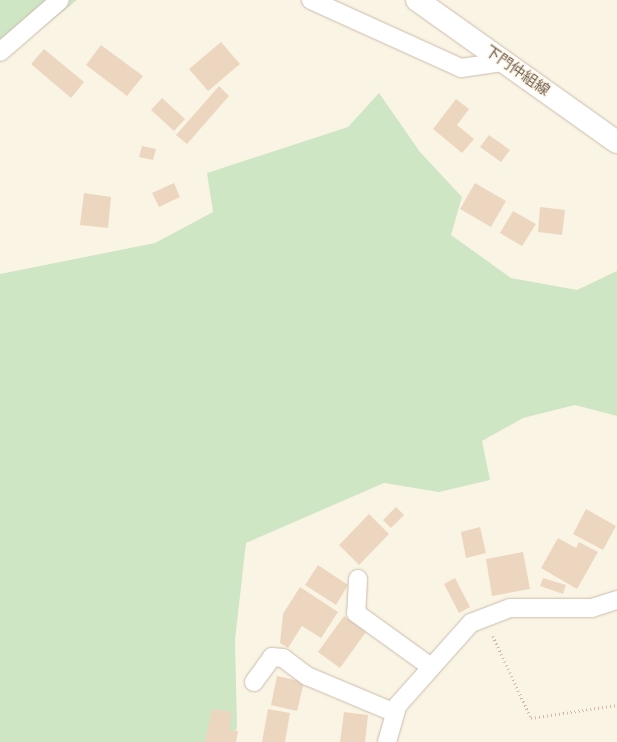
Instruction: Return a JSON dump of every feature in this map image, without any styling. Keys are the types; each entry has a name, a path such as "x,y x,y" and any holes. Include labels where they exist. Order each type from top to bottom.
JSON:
{"street":[{"path":"0,52 60,0"},
{"path":"312,0 461,68 503,62"},
{"name":"下門仲組線","path":"417,0 617,142"},
{"path":"358,579 356,613 431,667"},
{"path":"388,742 395,713 431,667 471,622 485,619 510,608 592,608 617,600"},
{"path":"254,682 272,657 283,658 307,676 395,713"}],"path":[{"path":"485,619 531,718 617,705"}],"green space":[{"path":"0,0 77,0 0,62"},
{"path":"379,93 420,152 462,197 451,235 511,278 577,290 617,271 617,416 575,405 523,418 482,441 490,480 439,492 384,483 246,543 235,640 237,728 230,742 0,742 0,274 155,243 213,212 207,173 348,127"}],"building":[{"path":"221,42 240,64 208,91 189,69"},
{"path":"101,45 143,76 127,96 86,65"},
{"path":"44,49 84,82 71,98 31,64"},
{"path":"219,86 229,96 187,144 176,135"},
{"path":"162,98 185,119 174,131 151,110"},
{"path":"456,99 469,109 457,125 474,139 462,153 433,129"},
{"path":"489,135 510,150 501,162 480,147"},
{"path":"142,146 156,149 153,160 139,157"},
{"path":"174,183 180,197 159,207 152,193"},
{"path":"475,183 506,201 491,227 460,209"},
{"path":"84,193 111,197 108,228 80,225"},
{"path":"540,207 565,210 562,235 538,232"},
{"path":"513,211 536,224 522,246 500,233"},
{"path":"396,507 404,515 391,528 383,520"},
{"path":"586,509 616,526 603,550 573,534"},
{"path":"369,514 389,534 359,565 339,545"},
{"path":"480,527 486,553 466,558 461,532"},
{"path":"558,538 576,548 579,542 598,552 577,589 541,568"},
{"path":"523,552 530,589 492,596 486,559"},
{"path":"318,565 348,585 336,605 305,585"},
{"path":"455,578 470,607 459,613 444,584"},
{"path":"543,578 566,585 563,594 540,586"},
{"path":"300,587 338,612 321,638 302,626 288,648 280,643 283,614"},
{"path":"344,616 366,632 340,668 318,652"},
{"path":"277,676 304,682 297,711 271,705"},
{"path":"212,709 232,712 229,730 238,731 236,742 205,742"},
{"path":"268,709 290,713 285,742 262,742"},
{"path":"344,712 368,715 365,742 340,742"}]}
